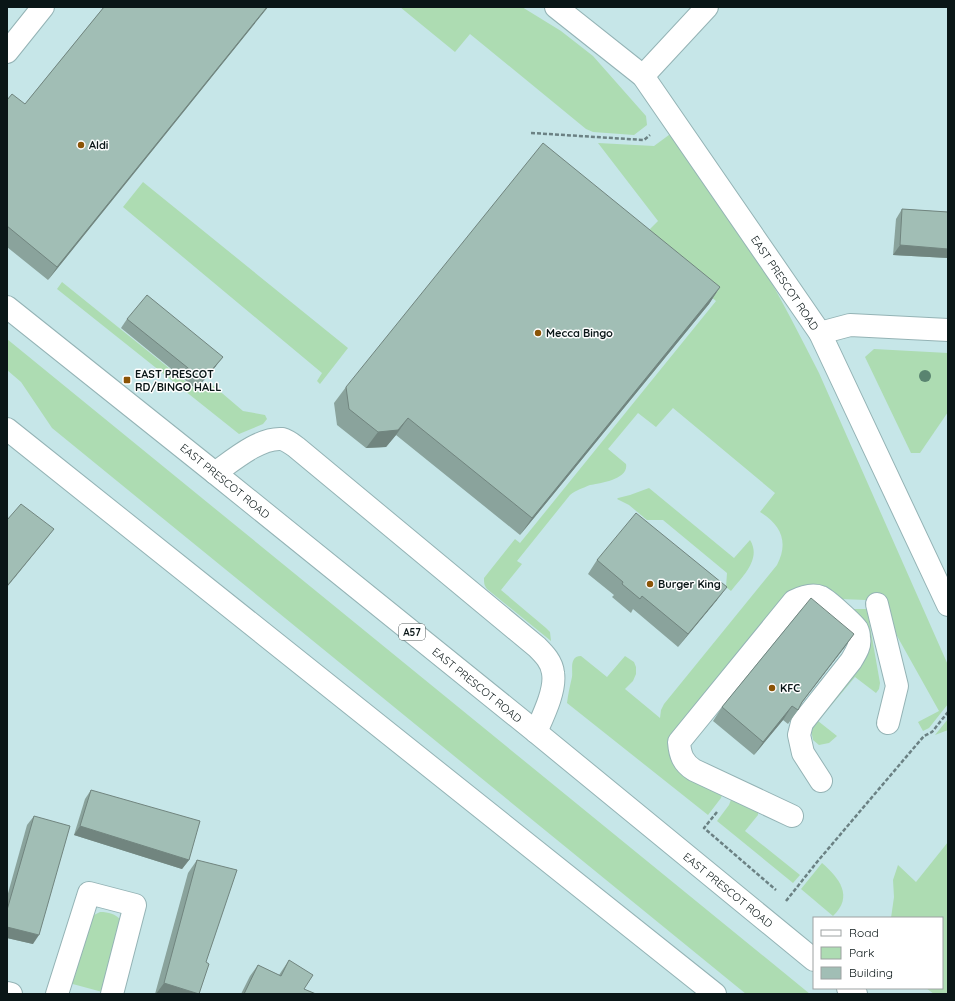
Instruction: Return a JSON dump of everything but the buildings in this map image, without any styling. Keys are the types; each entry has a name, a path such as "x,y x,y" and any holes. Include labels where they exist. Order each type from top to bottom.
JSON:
{"main road":[{"path":"7,52 43,7"},
{"name":"EAST PRESCOT ROAD","path":"556,7 643,76 820,333 948,605"},
{"path":"643,76 707,7"},
{"name":"EAST PRESCOT ROAD","path":"7,307 536,732 813,959"},
{"path":"820,333 850,325 948,330"},
{"path":"9,434 716,994"},
{"path":"215,473 266,441 283,439 296,447 537,647 548,660 554,672 554,683 536,732"},
{"path":"792,816 686,765 682,758 679,742 794,601 802,597 812,596 821,597 857,628 860,639 857,650 851,661 802,723 799,735 803,753 821,781"},
{"path":"877,604 898,686 888,723"},
{"path":"57,994 89,893 135,906 112,994"},
{"path":"7,993 11,994"}],"path":[{"path":"531,133 644,140 672,118"},
{"path":"769,924 817,862 924,736 932,732 948,712"},
{"path":"731,787 723,805 704,828 788,900"}],"green space":[{"path":"400,7 522,7 561,31 593,56 646,116 647,125 634,135 593,132 586,129 470,34 455,52"},
{"path":"673,132 718,196 744,237 799,333 819,373 948,665 948,704 929,728 923,731 918,722 939,711 892,627 886,597 866,600 840,599 802,586 789,592 670,743 669,749 671,756 723,792 721,798 708,815 567,703 572,677 572,664 575,658 581,656 607,677 625,656 634,662 636,674 633,681 625,689 660,718 661,710 664,704 777,565 781,557 781,535 778,528 760,512 775,493 673,408 656,427 638,413 608,449 626,464 626,469 623,473 619,477 590,485 577,490 570,495 517,561 522,564 501,590 550,632 551,641 487,589 484,581 484,578 515,539 520,543 716,301 641,238 658,221 598,143 654,146"},
{"path":"143,182 348,348 320,384 317,381 322,373 123,207"},
{"path":"62,282 200,393 209,382 243,411 265,415 267,419 263,424 239,434 57,289"},
{"path":"7,339 810,994 746,994 52,428 21,382 7,370"},
{"path":"874,349 948,353 948,412 920,453 911,453 865,357"},
{"path":"649,488 734,558 750,540 754,554 752,561 745,574 731,591 726,587 727,573 663,520 647,520 629,505 617,499"},
{"path":"847,609 867,609 880,683 879,689 876,693 855,677 818,721 837,736 829,743 819,745 813,740 811,730 812,724 862,656"},
{"path":"948,719 948,730 935,735"},
{"path":"732,797 758,812 758,815 745,831 800,875 793,883 717,821 729,805"},
{"path":"948,842 948,994 934,994 927,989 943,989 943,917 891,917 894,897 893,880 898,865 916,882"},
{"path":"822,863 834,875 842,888 843,901 833,916 801,889"},
{"path":"100,912 112,914 121,920 106,993 69,983 89,921 94,915"}],"place":[{"name":"Aldi","path":"81,145"},
{"name":"Mecca Bingo","path":"538,333"},
{"name":"EAST PRESCOT RD/BINGO HALL","path":"127,380"},
{"name":"Burger King","path":"650,584"},
{"name":"KFC","path":"772,688"}]}
